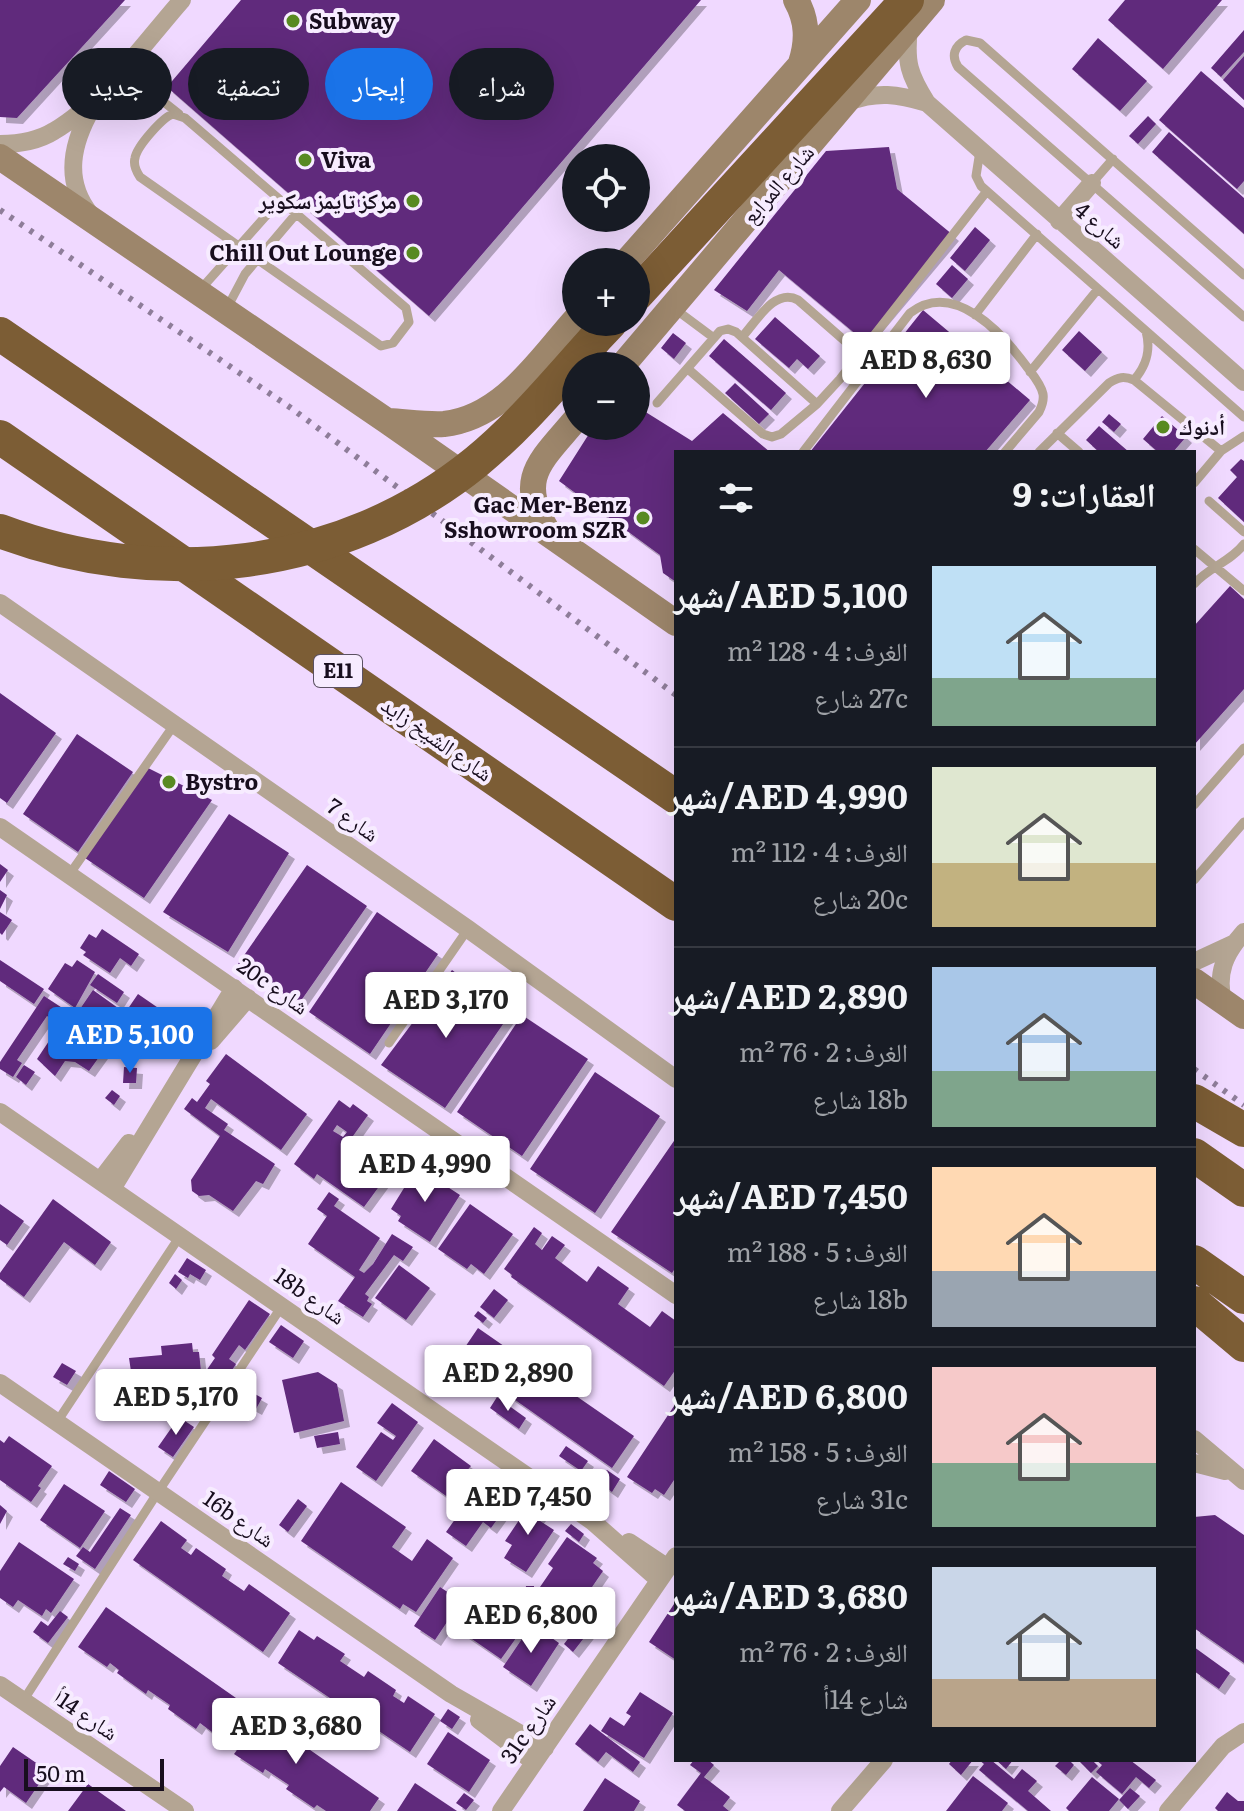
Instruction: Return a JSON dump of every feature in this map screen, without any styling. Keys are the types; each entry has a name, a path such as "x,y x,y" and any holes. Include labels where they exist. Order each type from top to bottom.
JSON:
{"highway":[{"path":"650,281 908,14"},
{"path":"0,334 674,796"},
{"path":"0,531 69,554 151,565 211,565 246,561 316,546 414,504 474,464 526,416 587,336"},
{"name":"شارع الشيخ زايد","path":"0,437 674,903"},
{"path":"1196,1102 1244,1130"},
{"path":"1196,1156 1244,1190"},
{"path":"1196,1263 1244,1297"},
{"path":"1196,1305 1244,1345"}],"street":[{"path":"140,48 182,0"},
{"path":"796,0 803,14 807,36 801,63"},
{"path":"638,248 858,0"},
{"name":"شارع المرابع","path":"634,352 848,102 908,14 932,0"},
{"name":"شارع 4","path":"908,14 906,47 909,71 927,103 1244,382"},
{"name":"شارع 4","path":"848,102 877,93 905,96 927,103"},
{"path":"0,144 35,140 53,132 67,120"},
{"path":"85,120 73,153 72,167 81,202 99,224"},
{"path":"0,157 670,616"},
{"path":"1059,221 1092,183"},
{"path":"387,421 432,424 458,421 482,412 583,336"},
{"path":"513,391 505,413 509,434 525,449 551,449"},
{"path":"551,537 536,510 532,488 538,467 562,436"},
{"name":"شارع 7","path":"0,603 468,929 674,1078"},
{"name":"20c شارع","path":"0,827 674,1294"},
{"path":"1196,961 1239,937"},
{"path":"1234,1009 1220,980 1221,969 1239,937"},
{"path":"1196,982 1234,1009"},
{"path":"106,1185 241,993"},
{"name":"18b شارع","path":"0,1112 592,1521 617,1533 668,1568"},
{"name":"16b شارع","path":"0,1383 451,1694 469,1713 540,1755"},
{"path":"1196,1441 1238,1477"},
{"path":"1196,1464 1238,1477"},
{"name":"31c شارع","path":"501,1811 668,1568"},
{"name":"شارع 14أ","path":"0,1685 185,1811"},
{"path":"1168,1811 1223,1746 1244,1732"},
{"path":"840,1811 882,1762"}],"lane":[{"path":"1244,275 980,43 966,40 960,43 953,55 958,67 1244,317"},
{"path":"172,109 181,116 280,200 406,308 409,322 393,343 381,346 137,172 136,153 164,117 173,114 181,116"},
{"path":"980,151 976,176 981,186 1244,417"},
{"path":"1092,183 1113,159"},
{"path":"688,369 768,437 781,434 817,404 861,355 987,191"},
{"path":"199,292 280,200"},
{"path":"226,311 238,285 296,214"},
{"path":"975,315 1037,234"},
{"path":"1030,372 1098,289"},
{"path":"742,337 776,300 789,296 798,300 861,355"},
{"path":"805,450 915,309 928,304 964,308 1001,334 1042,390 1043,405 1007,450"},
{"path":"672,307 714,338"},
{"path":"657,403 720,331 728,329 742,337 817,404"},
{"path":"1134,380 1148,354 1146,330"},
{"path":"1041,450 1116,378 1125,376 1221,451"},
{"path":"1057,433 1077,450"},
{"path":"1196,481 1221,451 1244,436"},
{"path":"1209,501 1244,532"},
{"path":"1196,582 1234,556 1244,544"},
{"path":"1196,551 1244,591"},
{"path":"69,875 174,725"},
{"path":"1196,803 1244,748"},
{"path":"1196,878 1244,822"},
{"path":"389,1043 468,929"},
{"path":"57,1422 180,1236"},
{"path":"23,1701 282,1306"}],"building":[{"path":"0,0 125,0 81,48 62,48 62,69 17,118 0,117"},
{"name":"مركز تايمز سكوير","path":"241,0 701,0 577,144 562,144 562,161 429,316 205,120 309,120 309,48 200,48"},
{"path":"1125,0 1222,0 1163,69 1108,20"},
{"path":"1244,30 1244,52 1221,77 1211,68"},
{"path":"1098,38 1147,81 1120,111 1072,69"},
{"path":"1244,56 1244,100 1223,80"},
{"name":"مركز تايمز سكوير","path":"188,62 188,105 172,91 172,81"},
{"path":"1201,71 1244,108 1244,181 1237,189 1159,120"},
{"path":"1148,116 1156,124 1138,144 1129,136"},
{"path":"1169,132 1244,198 1244,234 1152,152"},
{"path":"889,147 897,189 953,235 864,341 779,270 747,311 714,290 826,151"},
{"path":"975,227 990,240 965,271 950,258"},
{"path":"952,265 968,279 952,298 936,284"},
{"path":"923,310 1030,400 987,450 812,450"},
{"path":"775,317 820,356 808,369 797,359 789,368 755,339"},
{"path":"1079,331 1102,352 1085,371 1062,350"},
{"path":"673,333 686,343 674,359 661,348"},
{"path":"724,339 786,393 771,410 709,356"},
{"path":"735,383 769,414 759,424 725,393"},
{"name":"Gac Mer-Benz Sshowroom SZR","path":"723,413 768,450 674,450 674,581 663,573 660,555 559,481 585,440 650,440 650,415 692,441"},
{"path":"1109,414 1121,424 1114,432 1102,422"},
{"name":"أدنوك","path":"1162,416 1186,437 1175,450 1156,450 1143,439"},
{"path":"1099,426 1127,450 1097,450 1086,440"},
{"path":"1241,459 1244,461 1244,522 1218,498 1237,477 1230,470"},
{"path":"1230,586 1244,599 1244,689 1196,743 1196,624"},
{"path":"0,693 56,733 7,803 0,798"},
{"path":"77,734 133,772 78,852 23,814"},
{"path":"148,768 212,800 144,898 85,858"},
{"path":"229,814 289,853 228,952 163,912"},
{"path":"0,864 8,870 0,882"},
{"path":"307,865 367,906 298,1005 238,964"},
{"path":"0,890 7,895 0,909"},
{"path":"0,912 12,920 2,935 0,933"},
{"path":"377,912 438,954 370,1054 309,1012"},
{"path":"102,929 139,954 131,966 120,958 110,973 83,955 86,952 80,948 89,934 96,938"},
{"path":"0,960 44,989 34,1004 0,981"},
{"path":"77,960 95,972 75,1008 48,989 65,963 72,967"},
{"path":"452,970 510,1014 445,1108 381,1065"},
{"path":"98,974 124,992 117,1003 90,985"},
{"path":"93,990 125,1013 138,994 167,1014 140,1052 80,1009"},
{"path":"44,996 70,1013 65,1028 47,1016 17,1060 22,1063 13,1077 0,1069 0,1062"},
{"path":"522,1015 588,1059 522,1156 457,1112"},
{"path":"168,1017 180,1026 170,1040 158,1032"},
{"path":"80,1026 107,1046 89,1071 75,1062 65,1061 55,1076 37,1059 51,1038 72,1037"},
{"path":"156,1041 163,1046 158,1052 151,1047"},
{"path":"226,1054 307,1114 281,1150 211,1099 205,1108 228,1124 224,1130 275,1164 263,1184 256,1181 233,1211 209,1195 199,1196 192,1191 191,1180 220,1136 184,1109 192,1098 197,1102 210,1084 206,1081"},
{"path":"24,1065 35,1072 26,1085 16,1077"},
{"path":"124,1067 137,1068 136,1083 123,1083"},
{"path":"595,1072 660,1116 595,1213 530,1169"},
{"path":"112,1090 120,1096 114,1105 105,1098"},
{"path":"339,1100 350,1108 353,1104 368,1115 353,1136 368,1148 373,1141 384,1149 380,1156 394,1166 364,1207 317,1174 314,1179 294,1164","holes":["337,1125 347,1132 343,1137 333,1131"]},
{"path":"674,1141 672,1273 611,1232"},
{"path":"417,1167 460,1195 430,1242 398,1221 401,1216 391,1209"},
{"path":"329,1192 339,1199 334,1206 380,1238 359,1270 364,1273 373,1264 392,1234 413,1247 403,1261 394,1255 365,1294 372,1304 363,1317 338,1301 355,1277 308,1244 327,1216 317,1209"},
{"path":"53,1199 111,1242 95,1265 64,1242 24,1297 0,1279 0,1273"},
{"path":"0,1204 24,1221 7,1245 0,1240"},
{"path":"470,1204 513,1234 484,1274 471,1264 467,1269 438,1249"},
{"path":"534,1227 542,1233 535,1244 542,1250 552,1236 565,1245 555,1258 587,1282 598,1266 629,1288 618,1304 650,1327 662,1311 674,1320 674,1372 664,1386 504,1269"},
{"path":"187,1258 206,1270 200,1280 178,1272"},
{"path":"399,1265 430,1288 406,1320 375,1298"},
{"path":"175,1274 182,1280 176,1289 169,1283"},
{"path":"494,1289 508,1300 494,1318 480,1307"},
{"path":"249,1300 270,1314 245,1350 239,1345 229,1359 236,1364 221,1387 211,1380 214,1376 206,1371 215,1358 212,1355"},
{"path":"478,1311 487,1318 483,1323 474,1316"},
{"path":"281,1325 304,1341 293,1358 269,1342"},
{"path":"478,1328 634,1436 612,1468 457,1359"},
{"path":"192,1343 193,1352 199,1352 204,1400 190,1401 191,1408 179,1409 179,1403 160,1405 157,1383 133,1385 129,1358 162,1355 161,1346"},
{"path":"62,1363 76,1371 67,1385 53,1377"},
{"path":"450,1364 464,1375 456,1385 442,1374"},
{"path":"318,1372 337,1384 344,1421 294,1433 282,1380"},
{"path":"239,1385 262,1398 256,1409 233,1396"},
{"path":"497,1397 526,1418 519,1429 490,1408"},
{"path":"392,1403 418,1422 376,1481 356,1467 381,1432 393,1440 396,1436 377,1423"},
{"path":"674,1406 674,1480 664,1495 655,1489 652,1493 627,1477"},
{"path":"179,1417 194,1427 173,1457 158,1447"},
{"path":"338,1432 340,1444 317,1448 314,1436"},
{"path":"9,1436 52,1466 31,1502 0,1480 0,1440 4,1443"},
{"path":"434,1439 471,1466 464,1474 475,1482 484,1469 517,1492 491,1528 483,1522 466,1546 446,1532 463,1508 411,1471"},
{"path":"566,1446 588,1461 581,1471 559,1456"},
{"path":"607,1470 620,1479 612,1492 598,1482"},
{"path":"109,1471 135,1489 126,1502 100,1485"},
{"path":"341,1482 406,1527 392,1547 412,1561 427,1539 453,1558 416,1612 403,1604 400,1609 301,1541"},
{"path":"64,1484 105,1511 80,1548 40,1520"},
{"path":"534,1498 546,1507 537,1519 554,1530 526,1572 504,1558 512,1545 505,1541"},
{"path":"298,1499 307,1506 288,1532 279,1525"},
{"path":"0,1505 7,1511 0,1524"},
{"path":"120,1508 131,1515 95,1569 76,1556 83,1547 90,1552"},
{"path":"1215,1515 1244,1535 1244,1663 1196,1629 1196,1517"},
{"path":"161,1521 187,1540 181,1548 191,1555 196,1548 226,1569 222,1576 244,1591 249,1584 290,1613 263,1652 133,1560"},
{"path":"571,1524 584,1534 579,1542 565,1531"},
{"path":"567,1537 597,1558 593,1563 603,1571 590,1590 596,1595 577,1621 547,1600 551,1595 540,1587 553,1568 548,1564"},
{"path":"19,1542 74,1579 51,1613 46,1609 42,1616 18,1600 13,1607 0,1598 0,1571"},
{"path":"68,1557 79,1564 75,1571 63,1564"},
{"path":"526,1586 534,1586 534,1594 525,1594"},
{"path":"440,1587 461,1601 435,1640 414,1626"},
{"path":"476,1593 524,1627 501,1659 453,1626"},
{"path":"674,1604 674,1659 649,1642"},
{"path":"106,1607 236,1698 212,1732 200,1723 196,1729 168,1709 170,1705 148,1690 146,1694 117,1673 119,1670 110,1663 107,1667 78,1647"},
{"path":"60,1611 68,1617 48,1643 33,1632 41,1621 48,1626"},
{"path":"584,1618 594,1625 573,1652 564,1644"},
{"path":"532,1624 559,1643 531,1686 503,1667"},
{"path":"299,1630 314,1640 317,1636 345,1654 340,1661 364,1677 368,1671 396,1690 393,1696 404,1703 408,1696 435,1714 410,1752 278,1663"},
{"path":"1196,1648 1230,1673 1219,1689 1196,1672"},
{"path":"640,1692 673,1713 644,1758 601,1731 610,1717 624,1726 631,1716 626,1713"},
{"path":"247,1706 379,1798 370,1811 326,1811 317,1805 314,1808 286,1789 289,1785 234,1754 237,1750 224,1740"},
{"path":"448,1709 460,1717 452,1729 440,1721"},
{"path":"590,1724 640,1762 633,1772 606,1752 598,1762 575,1744"},
{"path":"448,1732 490,1760 469,1792 427,1764"},
{"path":"13,1747 48,1771 26,1803 4,1787 0,1792 0,1766"},
{"path":"692,1762 710,1762 714,1765 704,1777 730,1797 723,1806 729,1811 685,1811 677,1805 701,1773 690,1765"},
{"path":"950,1762 971,1762 961,1775 949,1764"},
{"path":"982,1762 993,1762 1014,1779 1022,1769 1037,1781 1028,1791 1051,1811 1028,1811 979,1770 984,1764"},
{"path":"998,1762 1011,1762 1006,1769"},
{"path":"1059,1762 1074,1765 1066,1775 1055,1766"},
{"path":"1080,1762 1094,1762 1098,1766 1091,1773"},
{"path":"1098,1762 1133,1762 1156,1780 1149,1788 1136,1777 1122,1794 1096,1772 1102,1765"},
{"path":"973,1776 1008,1803 1002,1811 946,1811"},
{"path":"1092,1777 1119,1799 1109,1811 1069,1811 1066,1808"},
{"path":"605,1778 640,1801 634,1811 583,1811"},
{"path":"415,1783 457,1811 397,1811"},
{"path":"88,1784 126,1811 68,1811"},
{"path":"1130,1788 1140,1796 1128,1809 1119,1800"},
{"path":"1227,1792 1238,1801 1244,1801 1244,1811 1218,1811 1215,1808"},
{"path":"464,1793 474,1800 466,1810 456,1803"}],"railway":[{"path":"0,210 291,408 674,694"},
{"path":"1196,1070 1244,1105"}],"place":[{"name":"Subway","path":"293,21"},
{"name":"Viva","path":"305,160"},
{"name":"مركز تايمز سكوير","path":"413,201"},
{"name":"Chill Out Lounge","path":"413,253"},
{"name":"أدنوك","path":"1163,427"},
{"name":"Gac Mer-Benz Sshowroom SZR","path":"643,518"},
{"name":"Bystro","path":"169,782"}]}
